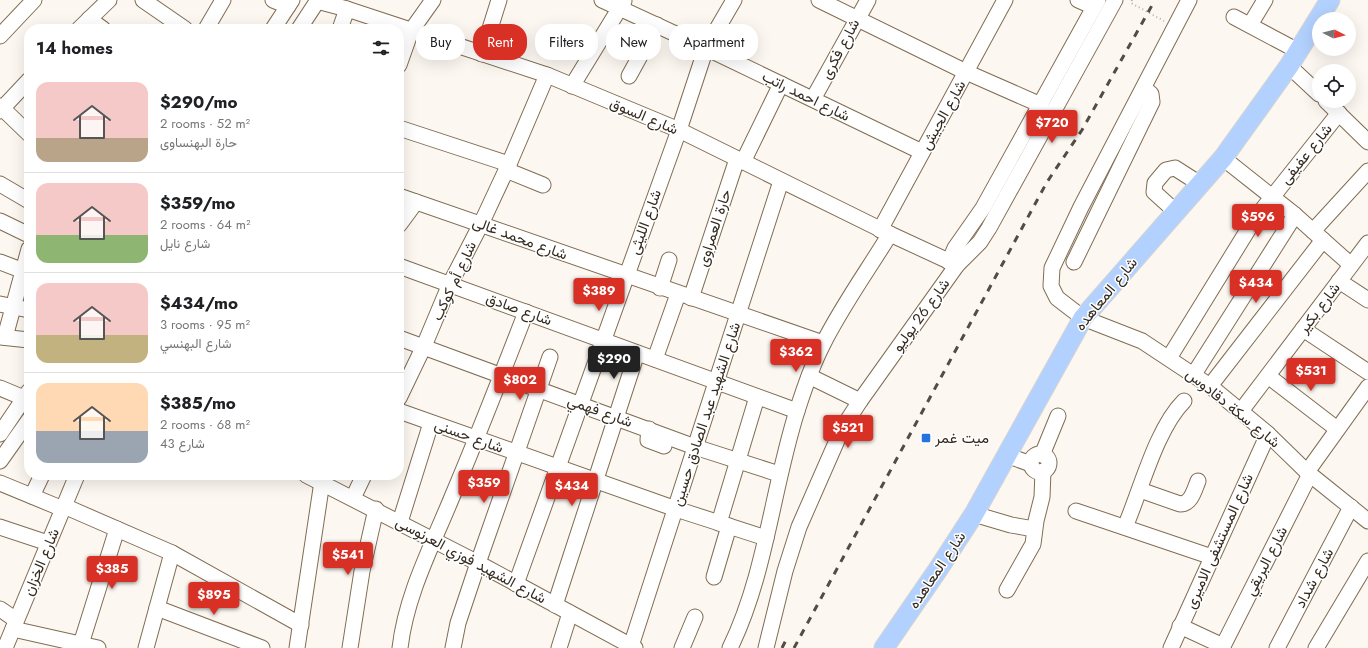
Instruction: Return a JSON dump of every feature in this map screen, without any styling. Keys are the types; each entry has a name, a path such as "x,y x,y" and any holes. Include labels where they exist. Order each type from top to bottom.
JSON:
{"main road":[{"name":"شارع المعاهده","path":"884,648 974,514 1083,318 1175,211 1223,158 1293,58 1330,0"}],"street":[{"path":"0,36 34,0"},
{"path":"84,24 109,0"},
{"path":"143,0 163,5 180,24"},
{"path":"209,24 223,0"},
{"path":"273,0 290,3 276,24"},
{"path":"404,51 411,31 433,0"},
{"path":"491,24 499,0"},
{"name":"شارع احمد راتب","path":"602,0 622,4 653,24"},
{"name":"شارع الليثى","path":"720,24 734,0"},
{"path":"818,0 966,72 1041,105"},
{"name":"شارع فكرى","path":"813,99 868,0"},
{"name":"شارع الجيش","path":"885,232 922,152 1005,0"},
{"path":"1078,0 1096,4"},
{"name":"شارع 26 يوليو","path":"766,648 785,571 799,527 842,429 953,263 980,242 998,214 1115,0"},
{"name":"شارع سكة دقادوس","path":"1189,0 1081,207 1052,268 1050,279 1051,286 1057,298 1083,318 1142,341 1194,374 1268,434 1308,473 1362,513"},
{"path":"1250,25 1265,0"},
{"path":"302,24 318,1"},
{"name":"شارع السوق","path":"318,1 391,24"},
{"path":"572,86 622,4"},
{"name":"شارع 26 يوليو","path":"953,263 955,248 982,208 1041,105 1096,4"},
{"path":"342,24 347,9"},
{"path":"1234,17 1250,25 1293,58 1312,84"},
{"name":"شارع السوق","path":"404,29 473,51"},
{"name":"شارع السوق","path":"500,60 547,76 679,130 885,232 953,263"},
{"path":"629,76 638,60"},
{"name":"شارع الليثى","path":"516,584 679,130 702,60"},
{"name":"شارع احمد راتب","path":"731,60 922,152"},
{"name":"شارع أم كوكب","path":"404,388 424,346 450,284 508,167 547,76"},
{"name":"حارة العمراوى","path":"655,359 684,296 740,160 781,84"},
{"path":"24,85 1,108 24,129"},
{"path":"1074,262 1152,102 1151,94 1144,88"},
{"path":"1334,108 1368,142"},
{"name":"شارع عفيفى","path":"1169,358 1254,220 1339,113"},
{"path":"404,130 508,167 543,185"},
{"path":"1223,158 1295,215 1351,265"},
{"path":"1175,211 1154,192 1155,183 1166,170 1175,168 1200,184"},
{"path":"1210,386 1318,235 1368,171"},
{"name":"شارع الشهيد عبد الصادق حسين","path":"633,647 695,447 781,181"},
{"path":"0,184 24,197"},
{"name":"شارع محمد غالى","path":"404,198 660,288 823,343"},
{"path":"404,218 416,202"},
{"path":"1081,207 1097,215"},
{"path":"1194,374 1295,215"},
{"path":"0,220 24,232"},
{"path":"730,648 743,622 750,601 766,538 779,474 797,411 809,376 823,343 885,232"},
{"name":"شارع بكير","path":"1242,412 1368,243"},
{"path":"660,288 669,260"},
{"path":"0,262 24,271"},
{"name":"شارع صادق","path":"404,268 797,411"},
{"path":"24,275 7,305 2,337 24,339"},
{"path":"1339,281 1368,300"},
{"path":"7,305 24,309"},
{"path":"400,648 403,625 411,596 476,440 526,312"},
{"path":"1303,329 1368,372"},
{"name":"شارع فهمي","path":"404,340 502,374 695,447 779,474"},
{"path":"555,605 637,353"},
{"path":"453,648 458,623 478,563 550,358"},
{"path":"809,376 860,401"},
{"path":"1268,376 1337,430"},
{"name":"شارع البريقي","path":"1223,647 1308,473 1368,387"},
{"path":"0,388 24,393"},
{"path":"714,577 737,461 757,397"},
{"path":"0,433 24,398"},
{"path":"1125,528 1169,419 1184,401"},
{"name":"شارع حسنى","path":"404,413 476,440 676,509 766,538"},
{"path":"1007,590 1030,550 1042,497 1039,463 1058,416"},
{"path":"400,522 431,423"},
{"path":"0,461 24,427"},
{"path":"649,429 647,436 648,440 664,446"},
{"name":"شارع المستشفى الاميرى","path":"1171,648 1268,434"},
{"path":"1006,455 1039,463"},
{"path":"32,496 40,480"},
{"name":"شارع الخزان","path":"5,648 75,480"},
{"path":"297,648 323,480"},
{"name":"شارع الشهيد فوزي العرنوسى","path":"325,480 353,498 478,563 633,647"},
{"path":"353,498 362,480"},
{"path":"1140,490 1182,504 1189,501 1198,481"},
{"path":"0,484 63,507 172,553 301,625"},
{"path":"350,648 362,571 376,509"},
{"path":"1076,511 1212,557"},
{"name":"شارع شداد","path":"1277,648 1362,513"},
{"path":"974,514 1010,525 1034,528"},
{"path":"0,527 48,543"},
{"path":"81,644 117,529"},
{"path":"146,648 172,553"},
{"path":"1316,648 1368,561"},
{"path":"157,608 262,648"},
{"path":"0,609 14,625 98,648"},
{"path":"559,648 570,613"},
{"path":"682,648 695,616"},
{"path":"1180,626 1223,647"}],"path":[{"path":"1132,0 1131,3 1175,28"}],"railway":[{"path":"794,648 1047,182 1082,130 1155,0"},
{"path":"782,648 788,636"}],"place":[{"name":"ميت غمر","path":"926,438"}]}
